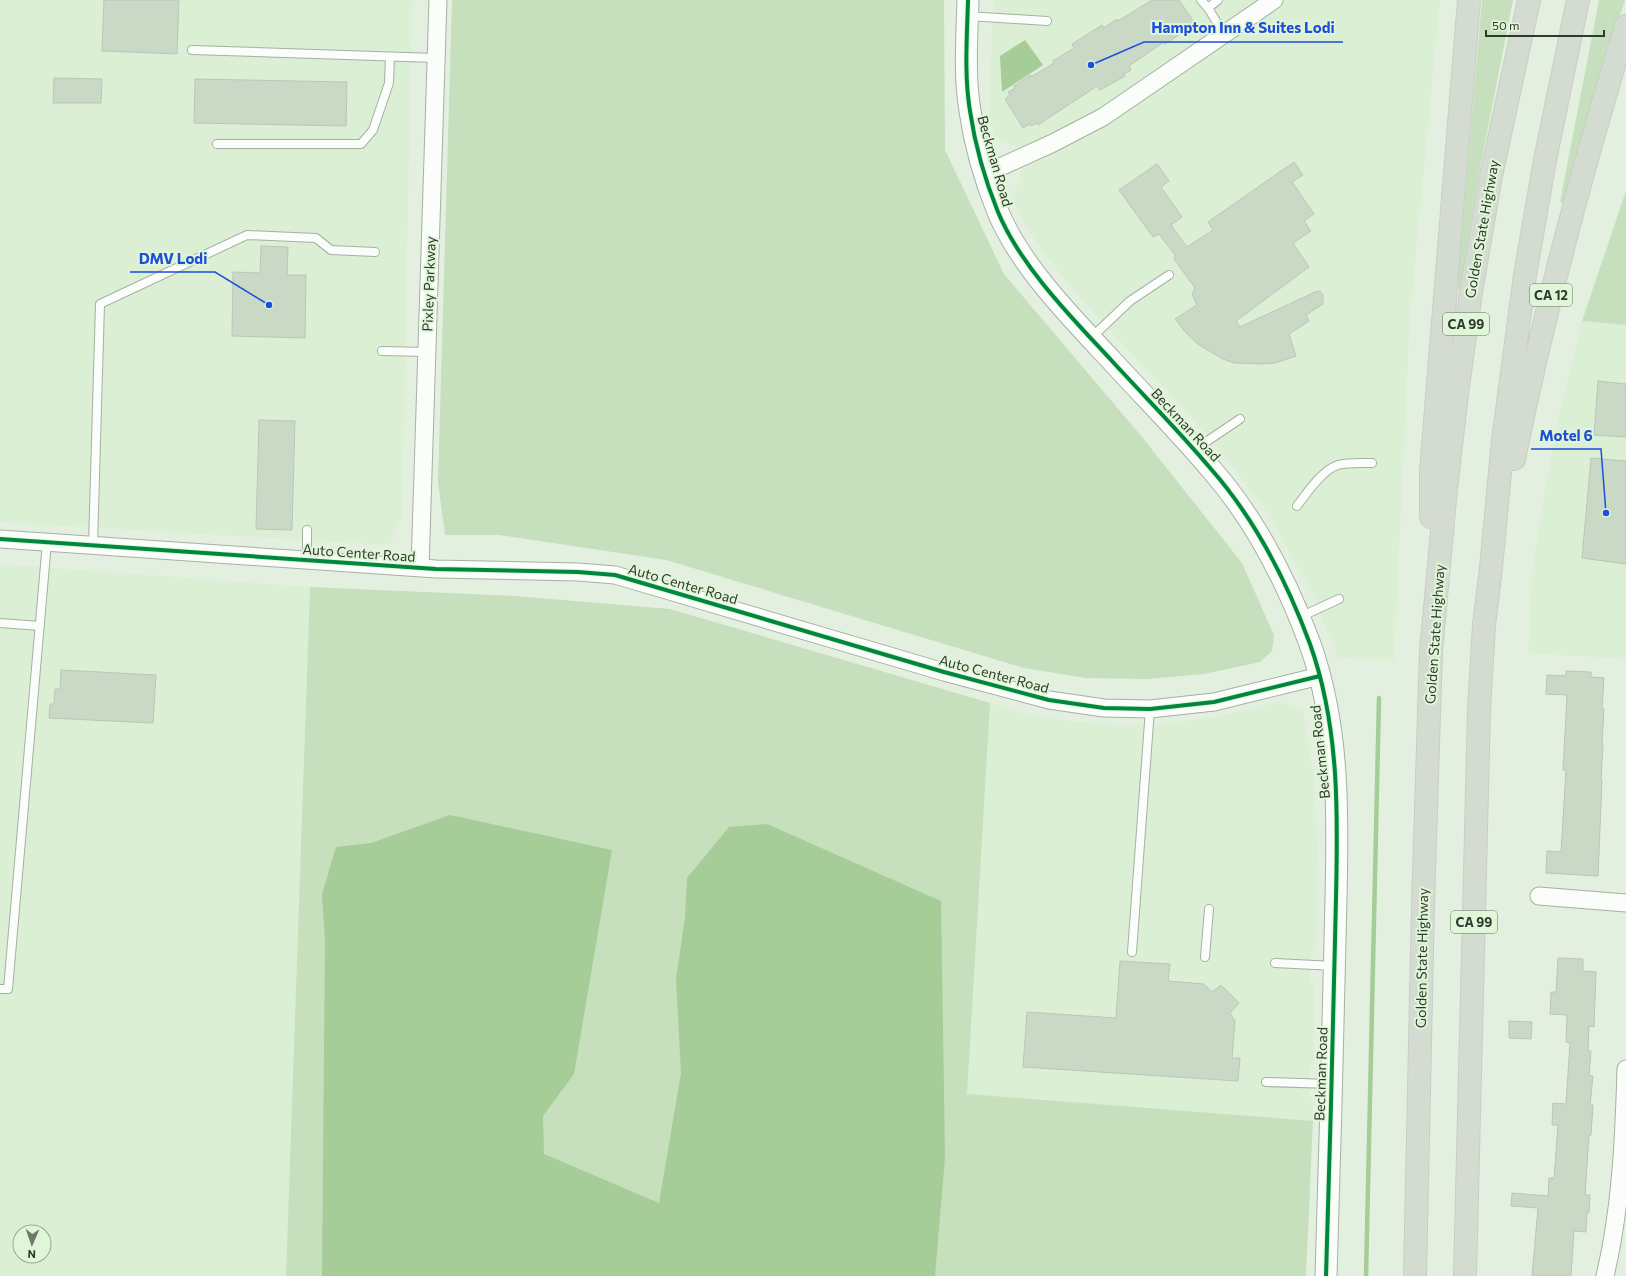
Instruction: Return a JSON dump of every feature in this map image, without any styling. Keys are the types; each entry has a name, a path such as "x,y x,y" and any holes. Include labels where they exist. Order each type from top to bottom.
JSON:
{"highway":[{"path":"1431,651 1431,471 1470,0"},
{"name":"Golden State Highway","path":"1416,1276 1422,920 1431,651 1446,489 1471,292 1491,176 1529,0"},
{"name":"CA 99","path":"1465,1276 1479,710 1484,625 1503,440 1525,275 1545,160 1578,0"},
{"name":"CA 12","path":"1491,568 1533,366 1594,132 1626,26"}],"street":[{"name":"Pixley Parkway","path":"420,568 438,0"},
{"path":"985,174 1053,144 1103,117 1274,0"},
{"name":"Beckman Road","path":"968,8 967,76 969,109 985,174 999,215 1016,245 1058,303 1212,470 1240,506 1268,551 1299,618 1320,676 1326,702 1332,744 1337,836 1335,966 1326,1276"},
{"name":"Auto Center Road","path":"0,539 420,568 578,572 615,576 944,672 1049,700 1104,708 1150,709 1214,702 1320,676"},
{"path":"1539,896 1626,903"},
{"path":"1606,1276 1613,1245 1624,1142 1626,1069"}],"lane":[{"path":"1201,0 1208,8 1224,34"},
{"path":"1208,8 1218,0"},
{"path":"968,8 1046,22"},
{"path":"192,50 436,58"},
{"path":"216,144 361,144 373,130 389,83 390,57"},
{"path":"93,545 100,304 247,235 316,238 331,250 374,252"},
{"path":"1090,338 1130,301 1169,275"},
{"path":"382,351 427,352"},
{"path":"1194,450 1240,419"},
{"path":"1297,506 1316,482 1331,468 1338,465 1372,463"},
{"path":"307,530 307,560"},
{"path":"0,988 8,989 47,542"},
{"path":"1299,618 1339,599"},
{"path":"0,623 40,626"},
{"path":"1132,952 1150,709"},
{"path":"1205,958 1209,909"},
{"path":"1274,963 1335,966"},
{"path":"1266,1082 1332,1084"}],"shaded area":[{"path":"0,0 412,0 402,517 389,545 0,522"},
{"path":"452,0 944,0 945,150 1004,274 1142,437 1242,563 1274,635 1272,651 1260,662 1204,674 1147,679 1086,678 1024,668 666,560 499,535 445,535 438,482"},
{"path":"993,0 1440,0 1410,315 1394,660 1338,658 1311,591 1269,514 1220,451 1186,411 1086,305 1047,257 1025,225 1014,203 1015,189 1022,180 1015,145 1004,143 996,136 989,114"},
{"path":"1482,0 1513,0 1478,178 1460,289 1457,289"},
{"path":"1599,0 1625,0 1611,43 1570,205 1560,202"},
{"path":"1025,40 1043,65 1002,92 1000,56"},
{"path":"1626,191 1626,325 1582,321"},
{"path":"1582,321 1626,325 1626,659 1528,653 1532,574 1544,494 1562,402"},
{"path":"0,564 310,587 286,1276 0,1276"},
{"path":"310,587 515,596 670,609 990,703 967,1094 1313,1121 1306,1276 286,1276"},
{"path":"1281,702 1303,712 1314,779 1317,848 1316,945 1311,953 1310,980 1315,985 1314,1063 1310,1069 1309,1094 1313,1102 1313,1121 966,1094 990,703 1029,715 1069,721 1126,725 1170,723 1219,716"},
{"path":"450,815 612,850 574,1074 543,1116 544,1154 659,1203 681,1073 676,979 685,918 687,878 729,827 767,824 941,901 945,1157 935,1276 322,1276 325,940 322,894 336,847 371,843"}],"building":[{"path":"104,0 179,0 177,54 102,51"},
{"path":"1152,0 1179,0 1194,22 1180,30 1182,33 1165,44 1164,42 1129,66 1131,70 1124,74 1125,76 1100,90 1097,86 1038,125 1037,123 1031,126 1030,124 1023,128 1005,99 1010,95 1008,92 1015,88 1014,86 1030,75 1031,77 1054,63 1053,61 1074,48 1072,44 1102,25 1104,28 1117,19 1118,21"},
{"path":"54,78 102,79 101,103 53,103"},
{"path":"195,79 347,82 346,126 194,123"},
{"path":"1294,162 1303,175 1292,182 1314,214 1304,221 1311,231 1293,243 1309,267 1236,321 1240,327 1320,291 1323,295 1323,304 1306,315 1309,321 1289,334 1296,356 1275,363 1234,363 1223,359 1199,345 1186,333 1175,319 1197,305 1192,294 1195,288 1174,259 1175,255 1159,234 1153,237 1119,190 1157,164 1169,181 1161,187 1182,217 1171,225 1187,247 1213,230 1208,222"},
{"path":"261,246 288,247 287,275 306,275 305,338 232,336 233,272 260,273"},
{"path":"1598,381 1626,384 1626,437 1594,435"},
{"path":"259,420 295,421 292,530 256,529"},
{"path":"1591,458 1626,461 1626,564 1582,558"},
{"path":"61,670 156,675 153,723 49,718 50,704 54,704 55,689 60,689"},
{"path":"1566,671 1591,672 1591,677 1604,678 1598,876 1546,873 1547,851 1561,852 1566,770 1563,770 1567,695 1546,694 1547,675 1566,676"},
{"path":"1558,958 1583,959 1583,971 1596,972 1594,1027 1589,1026 1588,1051 1591,1051 1589,1076 1593,1076 1590,1105 1593,1105 1591,1135 1589,1135 1585,1195 1590,1195 1589,1213 1587,1213 1586,1232 1574,1231 1571,1276 1532,1276 1538,1208 1511,1206 1512,1193 1548,1196 1549,1178 1554,1178 1558,1125 1552,1125 1553,1103 1566,1104 1570,1043 1566,1042 1567,1015 1550,1014 1551,992 1556,992"},
{"path":"1120,961 1170,964 1168,981 1204,984 1212,992 1221,985 1239,1003 1230,1013 1235,1021 1232,1058 1240,1058 1238,1081 1023,1067 1027,1012 1116,1018"},
{"path":"1509,1021 1532,1022 1531,1039 1509,1038"}],"waterway":[{"path":"1366,1276 1379,698"}],"cycle path":[{"path":"968,0 966,70 972,124 989,188 998,212 1008,232 1034,272 1064,309 1175,428 1227,488 1242,509 1256,530 1291,598 1310,644 1321,680 1329,717 1333,754 1337,829 1326,1276"},
{"path":"0,539 436,569 578,572 615,575 944,672 1049,700 1104,708 1150,709 1214,702 1320,676"}],"place":[{"name":"Hampton Inn & Suites Lodi","path":"1091,65"},
{"name":"DMV Lodi","path":"269,305"},
{"name":"Motel 6","path":"1606,513"}]}
